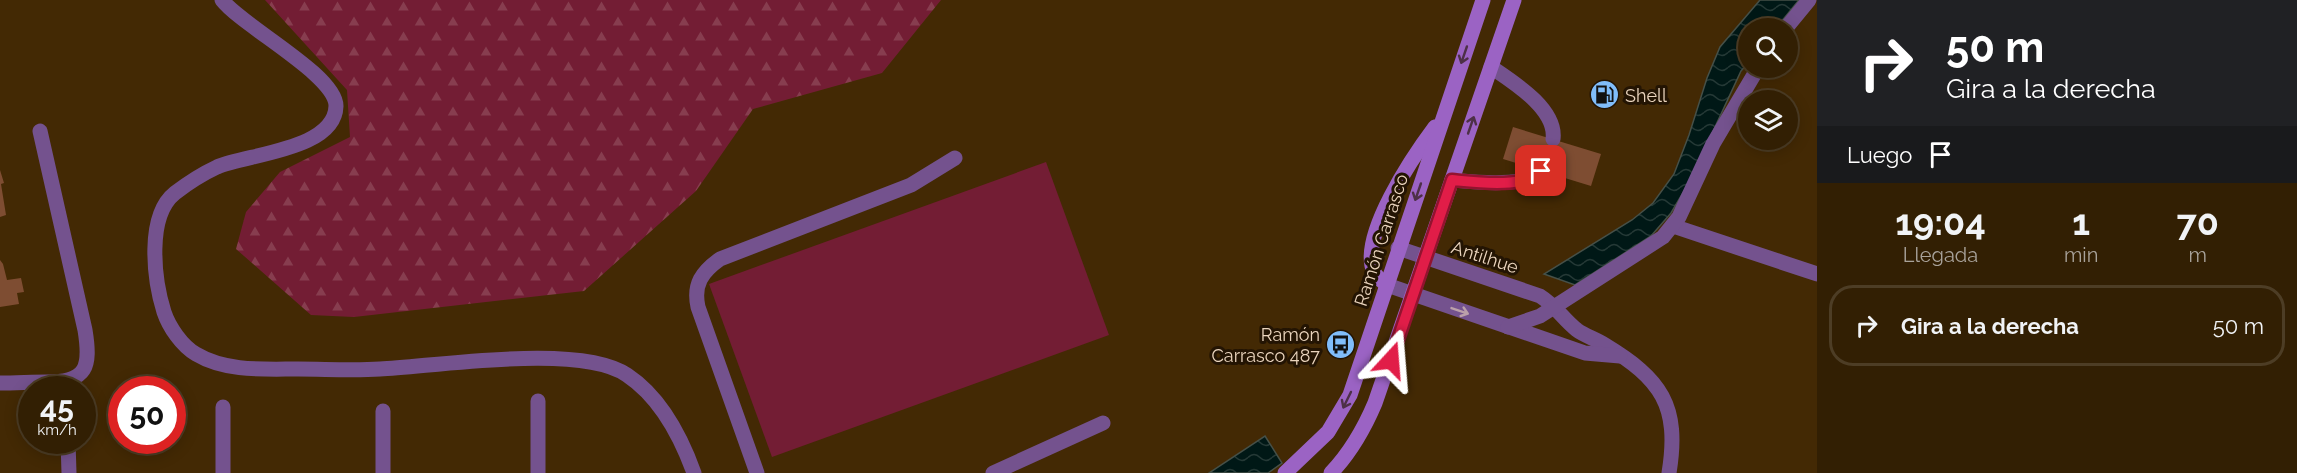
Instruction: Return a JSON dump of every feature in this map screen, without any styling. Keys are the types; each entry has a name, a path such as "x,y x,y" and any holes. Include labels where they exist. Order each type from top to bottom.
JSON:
{"main road":[{"name":"Ramón Carrasco","path":"1284,473 1320,440 1340,414 1360,368 1398,248 1483,0"},
{"path":"1331,473 1353,447 1366,426 1514,0"},
{"path":"1386,285 1379,279 1372,263 1373,241 1407,168 1443,116"}],"street":[{"path":"222,0 309,69 332,93 336,104 334,117 323,131 298,145 218,167 172,195 162,209 155,234 157,274 164,313 177,336 195,354 220,364 254,369 376,369 526,359 570,359 600,363 626,374 648,392 669,420 694,473"},
{"path":"1794,18 1809,0"},
{"path":"1491,67 1520,87 1546,113 1555,128 1553,139"},
{"path":"1508,327 1540,316 1556,307 1651,246 1673,226 1713,144 1752,78"},
{"path":"0,383 73,380 82,372 87,351 85,330 40,131"},
{"path":"757,473 698,307 695,294 698,282 705,270 720,259 911,185 955,158"},
{"path":"1452,180 1488,183 1520,181 1536,177 1541,171"},
{"path":"1673,226 1817,274"},
{"name":"Antilhue","path":"1398,248 1533,293 1556,307 1578,331 1591,336 1638,366 1652,380 1667,408 1672,435 1669,473"},
{"path":"1386,285 1586,353 1623,356"},
{"path":"1545,339 1557,328 1559,321 1556,307"},
{"path":"538,401 538,473"},
{"path":"223,407 224,473"},
{"path":"383,411 383,473"},
{"path":"993,473 1103,423"},
{"path":"68,454 69,473"}],"green space":[{"path":"265,0 941,0 882,73 753,109 696,191 584,291 354,317 311,315 236,249 246,212 280,172 350,137 347,90"},
{"path":"1046,162 1109,335 772,457 709,284"}],"water":[{"path":"1760,0 1799,0 1784,18 1745,18"},
{"path":"1738,26 1738,77 1690,181 1671,213 1651,236 1575,285 1544,274 1632,220 1653,203 1674,174 1720,47"},
{"path":"1265,436 1282,463 1268,473 1209,473"}],"building":[{"path":"1513,127 1601,154 1591,186 1503,159"},
{"path":"0,170 4,183 1,184 6,215 0,217"},
{"path":"0,260 7,280 21,278 24,292 17,293 19,304 0,307"}],"place":[{"name":"Shell","path":"1604,95"},
{"name":"Ramón Carrasco 487","path":"1341,344"}],"route":[{"path":"1391,360 1452,180 1488,183 1520,181 1536,177 1541,171"}]}
